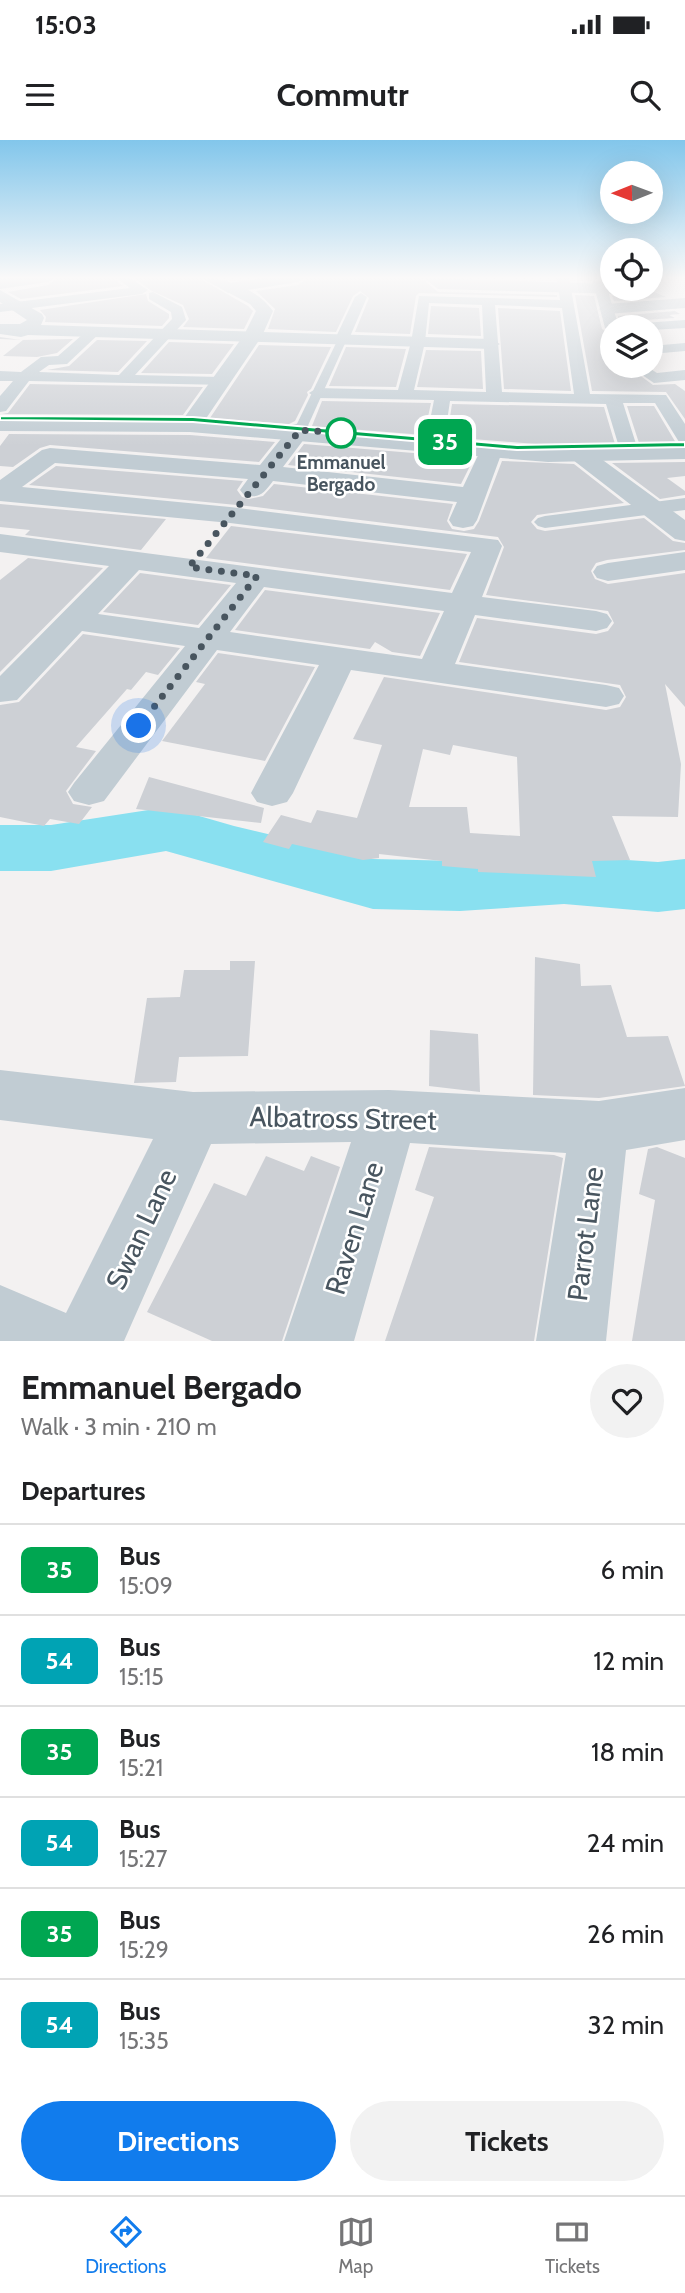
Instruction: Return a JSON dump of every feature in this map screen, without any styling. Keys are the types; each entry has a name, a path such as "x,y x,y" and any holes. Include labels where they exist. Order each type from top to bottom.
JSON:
{"street":[{"path":"0,347 17,334"},
{"path":"0,407 24,377 46,360 62,361 90,334"},
{"path":"122,380 165,334"},
{"path":"167,334 491,344"},
{"path":"342,339 344,334"},
{"path":"405,396 419,334"},
{"path":"490,334 494,398"},
{"path":"571,334 583,400"},
{"path":"192,422 254,336"},
{"path":"663,349 685,347"},
{"path":"663,377 685,375"},
{"path":"0,376 221,382"},
{"path":"317,393 583,400 660,398 685,438"},
{"path":"435,441 443,397"},
{"path":"613,398 628,447"},
{"path":"666,407 685,405"},
{"path":"0,419 192,422 490,452 581,455 685,452"},
{"path":"0,424 192,422"},
{"path":"298,432 517,447 685,445"},
{"path":"7,551 132,560 210,541 298,432"},
{"path":"455,542 490,452"},
{"path":"0,493 50,455 267,473 472,496"},
{"path":"581,455 685,533"},
{"path":"0,493 210,541 455,542 488,545 434,672"},
{"path":"545,522 685,504"},
{"path":"210,541 257,576 596,621"},
{"path":"4,692 132,560"},
{"path":"608,572 685,561"},
{"path":"89,792 257,576"},
{"path":"74,620 606,696"},
{"path":"272,793 340,658"},
{"name":"Albatross Street","path":"0,1096 193,1118 389,1116 599,1128 685,1114"},
{"name":"Raven Lane","path":"319,1341 389,1116"},
{"name":"Swan Lane","path":"89,1341 193,1118"},
{"name":"Parrot Lane","path":"571,1341 599,1128"},
{"path":"0,1319 50,1341"}],"lane":[{"path":"298,432 342,339"}],"building":[{"path":"429,334 481,334 481,336"},
{"path":"500,334 563,334 571,391 504,389"},
{"path":"582,334 600,334 600,378 643,378 653,385 675,384 685,391 685,419 666,392 592,391"},
{"path":"73,339 57,353 37,357 3,356 22,340"},
{"path":"97,340 147,341 118,372 47,370 69,366"},
{"path":"169,342 234,344 212,374 141,373"},
{"path":"259,345 331,347 295,421 289,424 210,418"},
{"path":"346,347 406,349 396,387 329,386"},
{"path":"426,350 481,351 483,389 417,387"},
{"path":"30,384 203,387 183,415 2,414 8,413"},
{"path":"322,401 431,403 424,435 312,426"},
{"path":"452,404 604,407 615,444 548,445 447,437"},
{"path":"627,406 654,406 676,443 639,443"},
{"path":"9,434 190,435 275,442 259,462 50,445 40,448 13,467 0,466 0,446"},
{"path":"304,444 474,458 461,484 288,465"},
{"path":"502,461 574,464 624,503 537,515 531,522 537,529 545,531 644,518 673,541 685,543 685,550 607,560 596,563 591,571 595,579 608,584 685,573 685,707 665,684 681,764 678,817 612,816 630,860 592,861 596,877 478,872 478,869 442,866 442,861 379,854 379,858 363,860 292,844 289,849 263,842 281,815 311,823 317,810 357,818 382,745 353,739 384,677 606,710 620,707 626,697 620,685 459,662 477,618 596,634 608,631 614,623 608,611 486,595 504,547 498,537 247,506 29,485 56,466 243,481 237,490 242,497 249,499 263,496 274,484 453,504 447,521 452,529 474,529","holes":["453,745 517,757 520,836 470,833 467,807 409,807 423,749 450,755"]},
{"path":"685,462 685,476 667,478 685,491 685,495 660,499 612,463"},
{"path":"0,504 166,519 141,550 25,535 30,530 0,527"},
{"path":"231,526 467,554 450,590 206,558"},
{"path":"28,558 103,568 0,672 0,580"},
{"path":"140,573 231,585 198,625 103,612"},
{"path":"265,590 440,613 420,656 392,652 375,642 370,649 235,630"},
{"path":"83,634 180,648 158,675 146,672 131,690 127,689 76,747 96,751 66,791 73,804 92,807 79,824 50,819 44,826 0,817 0,705 19,702"},
{"path":"218,653 315,667 265,761 162,741 205,684 196,682"},
{"path":"149,777 264,808 261,823 136,809"},
{"path":"535,957 580,964 581,986 611,985 627,1037 668,1036 685,1086 599,1098 533,1095"},
{"path":"230,961 255,961 248,1056 179,1057 176,1082 134,1083 147,998 180,997 184,970 230,970"},
{"path":"430,1030 478,1034 480,1092 429,1086"},
{"path":"429,1147 554,1155 563,1158 534,1341 385,1341 434,1197 415,1190"},
{"path":"657,1147 685,1158 685,1341 632,1341 655,1200 639,1194 648,1149"},
{"path":"266,1156 304,1171 311,1156 340,1167 282,1341 212,1341 147,1312 214,1183 246,1196"}],"waterway":[{"path":"0,848 51,848 168,829 229,848 373,884 460,886 564,880 658,887 685,884"}],"bus line":[{"name":"35","path":"0,419 193,420 488,446 575,448 685,445"}],"place":[{"name":"Emmanuel Bergado","path":"341,433"}],"route":[{"path":"139,726 257,576 189,567 300,430 341,433"}]}
